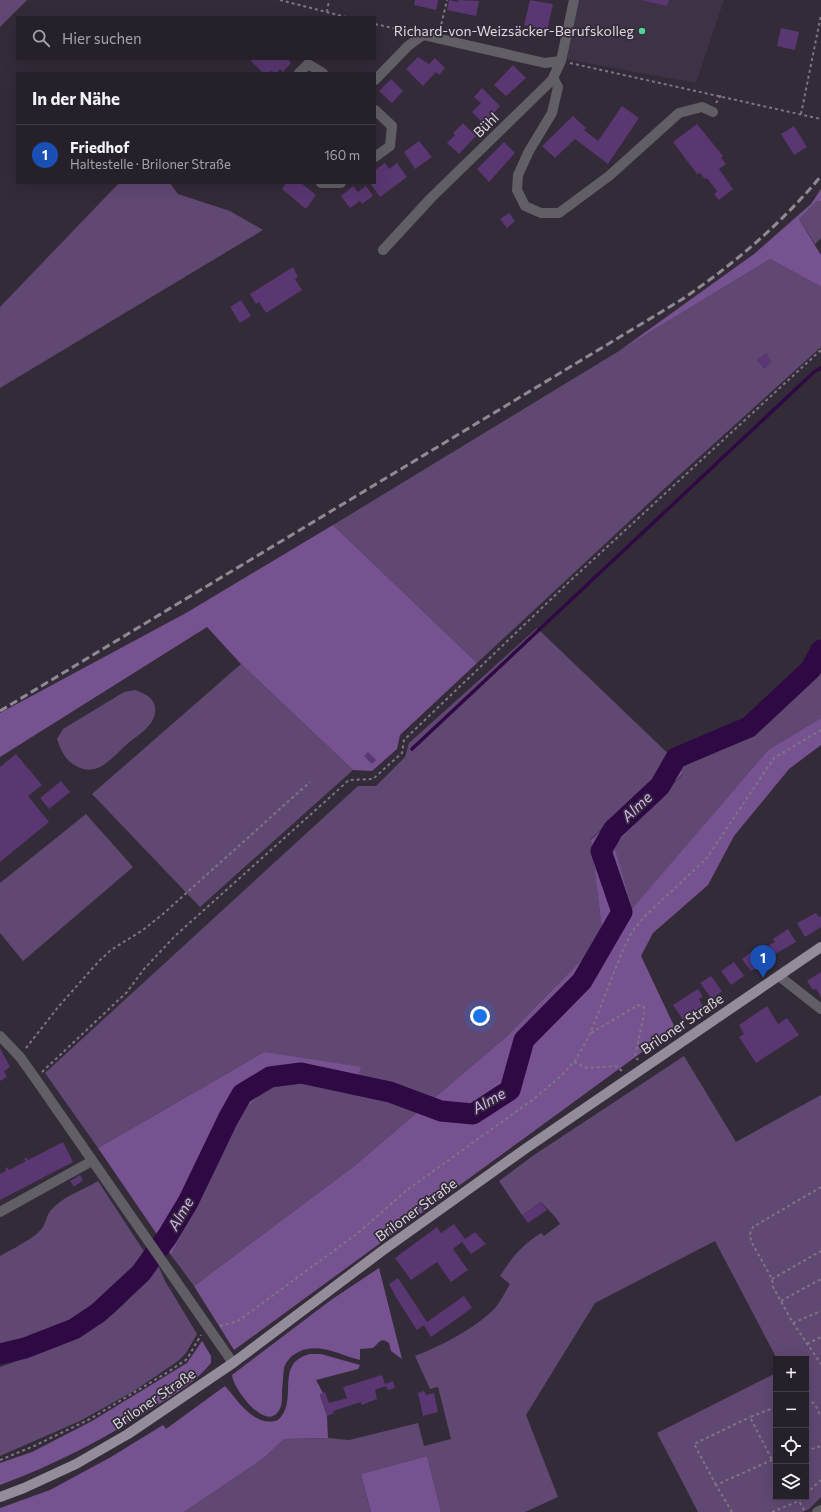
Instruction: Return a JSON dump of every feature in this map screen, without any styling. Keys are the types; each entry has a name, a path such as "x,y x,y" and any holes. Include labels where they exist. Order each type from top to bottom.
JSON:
{"main road":[{"name":"Briloner Straße","path":"0,1497 24,1488 76,1464 128,1434 232,1363 382,1251 525,1149 643,1067 821,947"}],"street":[{"name":"Bühl","path":"383,250 431,198 553,78 561,61 574,0"},
{"path":"376,79 408,46 423,35 545,63 561,61"},
{"path":"300,72 308,64 321,72"},
{"path":"553,78 558,87 552,113 529,151 518,175 516,190 525,206 541,213 559,213 609,176 679,113 702,108 713,112"},
{"path":"376,111 392,126 390,146 376,156"},
{"path":"779,976 821,1009"},
{"path":"0,1036 20,1057 35,1078 232,1363"},
{"path":"0,1212 92,1161"},
{"path":"817,1512 821,1510"}],"path":[{"path":"280,0 342,16"},
{"path":"327,12 329,0"},
{"path":"438,38 447,0"},
{"path":"802,114 821,15"},
{"path":"376,24 423,35"},
{"path":"561,61 821,119"},
{"path":"35,1078 127,992 144,970 175,936 349,780 373,779 402,753 404,740 570,581 821,350"},
{"path":"0,1460 34,1446 90,1419 168,1372 186,1358 209,1330 221,1325 238,1321 358,1233 407,1190 535,1098 576,1061 590,1034 622,952 632,932 644,917 706,859 774,758 821,730"},
{"path":"20,1057 59,1006 100,960 111,950 143,930 163,914 310,782"},
{"path":"590,1034 638,1005 643,1006 645,1010 644,1017 635,1056 643,1067"},
{"path":"574,1062 587,1068 616,1066"},
{"path":"821,1187 752,1227 750,1234 751,1241 772,1279 774,1287 793,1323 821,1364"},
{"path":"772,1279 821,1251"},
{"path":"781,1301 821,1279"},
{"path":"793,1323 821,1311"},
{"path":"807,1344 821,1338"},
{"path":"809,1401 815,1404 821,1417"},
{"path":"732,1512 694,1444 750,1417 773,1408"},
{"path":"716,1485 772,1460 750,1417"},
{"path":"809,1450 821,1446"},
{"path":"809,1491 821,1480"},
{"path":"772,1512 799,1501 805,1512"}],"shaded area":[{"path":"0,0 27,0 0,27"},
{"name":"Richard-von-Weizsäcker-Berufskolleg","path":"578,0 724,0 696,83 565,59"},
{"path":"118,184 171,184 178,194 230,211 263,230 0,388 0,307"},
{"path":"821,189 821,201 816,202 799,219 821,255 821,287 770,259 619,351 754,254 811,204"},
{"path":"821,201 821,238 815,244 799,219 816,202"},
{"path":"770,259 821,287 821,347 665,488 477,663 333,525"},
{"path":"333,525 477,663 400,735 397,749 372,771 353,770 241,664 207,627 0,757 0,713 186,613"},
{"path":"537,628 680,765 751,733 815,673 821,662 821,718 768,750 632,910 613,846 683,774 668,760 658,773 591,839 603,938 506,1037 353,1167 194,1286 171,1255 247,1107 272,1085 303,1082 352,1092 264,1052 98,1148 45,1073 358,786 376,786 405,757 409,743"},
{"path":"241,664 353,770 200,907 92,794"},
{"path":"135,690 147,695 154,704 154,718 148,727 104,765 91,770 76,766 69,761 62,751 57,739 63,729 124,692"},
{"path":"821,718 821,745 789,769 734,836 708,885 653,933 641,956 675,1028 234,1350 194,1286 353,1167 506,1037 603,938 591,840 658,773 668,759 683,773 614,846 632,909 768,750"},
{"path":"86,814 133,867 23,961 0,933 0,883"},
{"path":"264,1052 361,1067 352,1092 303,1082 272,1085 247,1107 171,1255 98,1148"},
{"path":"684,1056 736,1142 821,1095 821,1497 809,1509 803,1512 698,1512 657,1433 773,1375 773,1500 809,1500 809,1356 775,1356 715,1241 595,1303 526,1415 558,1497 525,1512 441,1512 427,1456 361,1474 371,1512 184,1512 264,1458 284,1439 328,1438 349,1440 418,1423 424,1446 451,1439 438,1387 430,1389 415,1356 458,1336 478,1323 495,1308 510,1284 500,1276 513,1257 541,1233 544,1236 560,1224 554,1215 541,1202 522,1215 499,1181 534,1155"},
{"path":"98,1181 145,1253 106,1294 73,1321 46,1335 0,1350 0,1256 40,1231 50,1212 60,1202 70,1195"},
{"path":"158,1265 165,1281 197,1334 186,1353 178,1361 134,1391 80,1421 0,1456 0,1367 73,1339 101,1323 125,1303"},
{"path":"379,1268 402,1359 391,1351 389,1343 384,1340 380,1341 373,1348 360,1349 360,1360 319,1348 303,1350 291,1357 284,1368 282,1402 279,1411 271,1416 264,1416 250,1405 237,1389 232,1375 331,1300"},
{"path":"202,1341 211,1356 211,1363 184,1388 97,1441 40,1469 0,1485 0,1463 32,1452 92,1421 187,1363"},
{"path":"310,1354 321,1354 360,1365 358,1369 316,1380 323,1393 320,1395 327,1416 328,1438 284,1439 264,1458 184,1512 0,1512 0,1508 50,1490 111,1457 163,1425 166,1429 225,1386 242,1406 255,1417 262,1420 278,1420 284,1412 287,1403 289,1374 292,1365 299,1359"},
{"path":"427,1456 441,1512 371,1512 361,1474"}],"building":[{"path":"415,0 438,0 436,10 414,5"},
{"path":"449,0 458,2 458,0 479,1 476,16 447,10"},
{"path":"530,0 553,4 547,31 524,25"},
{"path":"641,0 669,0 667,6"},
{"path":"781,28 799,32 795,50 777,46"},
{"path":"418,57 429,64 435,58 445,68 439,75 436,72 423,86 406,69"},
{"path":"290,60 289,61 291,63 283,72 280,69 278,72 262,72 251,61"},
{"path":"513,65 526,78 506,96 494,85"},
{"path":"391,79 403,91 392,103 379,91"},
{"path":"482,88 500,106 484,124 472,112 481,103 474,97"},
{"path":"622,106 639,118 608,164 575,139 555,158 542,146 573,116 586,128 584,130 598,141"},
{"path":"463,123 476,136 459,154 447,143 455,135 453,133"},
{"path":"697,124 723,156 721,158 726,164 719,169 733,189 719,200 714,194 717,191 707,178 705,179 700,173 697,174 673,142"},
{"path":"794,126 807,147 794,155 781,134"},
{"path":"419,141 432,157 415,169 404,152"},
{"path":"504,142 515,153 489,182 477,169"},
{"path":"385,163 389,169 397,163 407,177 380,197 371,184 376,184 376,169"},
{"path":"285,184 302,184 316,195 306,209 282,189"},
{"path":"353,186 358,192 366,186 373,196 362,204 360,201 350,208 341,196"},
{"path":"509,213 515,221 507,228 500,219"},
{"path":"293,267 298,277 295,279 302,290 266,313 259,302 256,304 250,294"},
{"path":"241,300 251,316 240,323 230,307"},
{"path":"766,353 772,362 764,369 757,360"},
{"path":"368,752 376,760 372,764 364,756"},
{"path":"16,754 42,785 28,796 49,822 0,862 0,767"},
{"path":"61,781 70,792 49,809 40,798"},
{"path":"816,913 819,917 821,916 821,927 805,937 797,923"},
{"path":"788,929 796,942 775,954 769,945 775,942 773,939"},
{"path":"754,950 763,957 761,958 764,962 751,971 742,959"},
{"path":"734,962 744,976 731,985 721,971"},
{"path":"821,972 821,997 816,989 813,990 807,981"},
{"path":"711,976 722,991 712,999 700,983"},
{"path":"698,989 703,997 699,999 703,1006 683,1020 673,1005"},
{"path":"767,1006 778,1024 787,1018 799,1035 756,1063 739,1037 744,1034 739,1025"},
{"path":"0,1048 10,1067 4,1071 7,1077 0,1081"},
{"path":"63,1142 73,1162 0,1200 0,1174 6,1171 5,1169 7,1167 9,1170 26,1161 24,1159 27,1157 28,1160"},
{"path":"80,1175 83,1180 74,1187 70,1181"},
{"path":"541,1202 547,1210 528,1223 522,1215"},
{"path":"454,1224 465,1239 475,1232 486,1244 471,1254 462,1242 453,1249 468,1270 451,1282 437,1262 411,1280 395,1258 437,1227 441,1233"},
{"path":"398,1278 427,1322 464,1296 472,1308 431,1337 424,1325 417,1330 397,1299 389,1284"},
{"path":"382,1375 385,1384 393,1381 395,1388 388,1390 386,1386 375,1390 377,1399 362,1405 361,1402 333,1411 334,1413 327,1416 320,1394 325,1392 329,1403 344,1399 347,1398 343,1387"},
{"path":"424,1391 426,1395 434,1393 438,1412 423,1416 418,1393"}],"waterway":[{"path":"412,749 814,372 821,368"},
{"name":"Alme","path":"0,1354 25,1348 74,1329 98,1313 141,1273 167,1237 188,1202 228,1119 242,1094 270,1077 301,1073 390,1092 441,1111 473,1114 510,1090 524,1040 582,981 622,912 601,851 613,830 660,786 676,758 749,727 811,669 821,650"}],"railway":[{"path":"0,711 681,300 719,273 756,243 790,211 821,176"}],"place":[{"name":"Richard-von-Weizsäcker-Berufskolleg","path":"642,31"},
{"name":"Friedhof","path":"763,978"}]}
